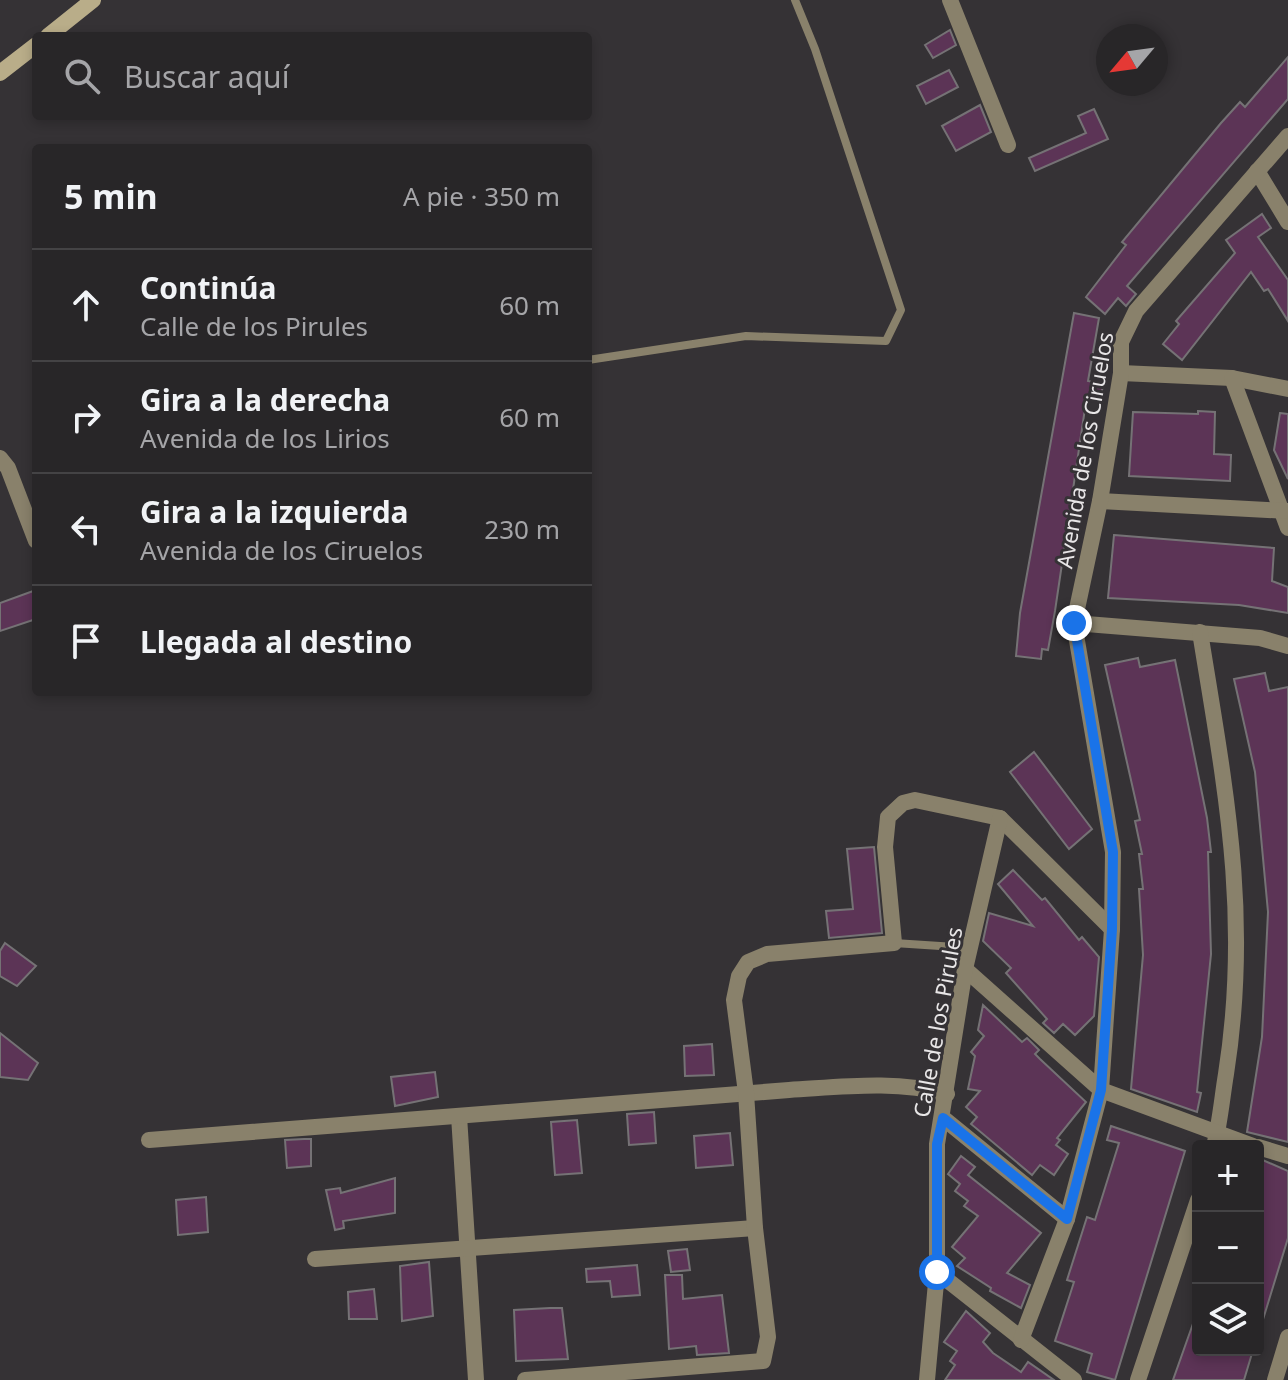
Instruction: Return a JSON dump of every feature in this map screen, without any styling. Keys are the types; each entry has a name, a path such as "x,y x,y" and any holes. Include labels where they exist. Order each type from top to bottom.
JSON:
{"street":[{"path":"53,32 93,0"},
{"path":"950,0 1008,145"},
{"path":"0,73 32,48"},
{"name":"Avenida de los Ciruelos","path":"1021,1340 1067,1219 1101,1090 1112,929 1113,852 1074,623 1100,501 1121,373 1121,342 1136,311 1288,136"},
{"path":"1257,171 1288,222"},
{"path":"1121,373 1232,378 1288,389"},
{"path":"1232,378 1285,511 1288,528"},
{"path":"0,458 8,468 32,531"},
{"path":"1100,501 1285,511"},
{"path":"1074,623 1260,638 1288,646"},
{"path":"965,969 1101,1090 1215,1140 1236,1008 1238,914 1231,823 1200,632"},
{"path":"525,1380 655,1374 763,1361 768,1337 755,1228 746,1093 734,1000 739,976 748,962 767,954 894,943 885,847 888,817 895,807 915,800 1000,818 1112,929"},
{"name":"Calle de los Pirules","path":"927,1380 937,1272 937,1144 965,969 1000,818"},
{"path":"149,1140 746,1093 888,1085 920,1086 947,1094"},
{"path":"459,1116 476,1380"},
{"path":"943,1118 1067,1219"},
{"path":"1264,1149 1288,1156"},
{"path":"1138,1380 1194,1212"},
{"path":"315,1259 467,1245 755,1228"},
{"path":"937,1272 1074,1380"},
{"path":"1275,1380 1288,1337"}],"lane":[{"path":"592,359 746,336 886,341 901,310 815,49 795,0"},
{"path":"894,943 971,948"}],"building":[{"path":"950,30 956,45 933,58 925,45"},
{"path":"1288,57 1288,99 1127,286 1136,294 1126,306 1118,298 1105,314 1086,297 1126,245 1122,242 1221,123 1240,102 1245,107"},
{"path":"949,70 958,87 926,104 917,86"},
{"path":"980,105 991,132 956,151 942,126"},
{"path":"1094,109 1108,139 1035,171 1029,158 1086,133 1078,116"},
{"path":"1262,214 1271,228 1258,237 1288,280 1288,321 1268,289 1264,291 1251,272 1182,360 1163,344 1179,324 1176,321 1235,253 1226,240"},
{"path":"1074,313 1099,318 1088,381 1103,384 1101,397 1087,395 1048,650 1042,649 1041,659 1016,656 1020,613"},
{"path":"1198,411 1215,412 1214,454 1231,455 1230,481 1129,476 1133,412 1198,414"},
{"path":"1280,413 1288,414 1288,479 1274,450"},
{"path":"1114,535 1274,548 1272,581 1288,587 1288,613 1239,605 1108,598"},
{"path":"32,591 32,620 0,631 0,603"},
{"path":"1138,658 1140,667 1175,660 1207,818 1211,852 1208,852 1211,954 1197,1112 1131,1089 1143,955 1139,889 1143,889 1139,854 1142,854 1135,821 1140,820 1105,665"},
{"path":"1265,673 1269,691 1288,687 1288,1142 1247,1132 1262,1037 1268,912 1255,772 1234,679"},
{"path":"1034,752 1092,829 1069,849 1010,772"},
{"path":"874,847 882,933 829,938 826,911 853,909 847,849"},
{"path":"1013,870 1042,900 1045,898 1079,940 1082,937 1099,957 1094,1016 1075,1035 1063,1024 1054,1033 1043,1023 1047,1019 1006,973 1011,968 983,941 989,913 1033,926 998,884"},
{"path":"5,943 36,966 17,986 0,976 0,951"},
{"path":"983,1005 1022,1042 1027,1038 1039,1050 1035,1054 1086,1102 1057,1138 1060,1140 1056,1145 1068,1154 1054,1175 1040,1165 1032,1175 971,1124 977,1117 966,1107 980,1091 968,1089 975,1056 971,1052 984,1036 978,1030"},
{"path":"0,1033 38,1063 28,1080 0,1077"},
{"path":"712,1044 714,1075 685,1076 684,1046"},
{"path":"435,1072 438,1097 395,1106 391,1077"},
{"path":"654,1112 656,1143 629,1145 627,1114"},
{"path":"577,1120 582,1173 555,1175 551,1122"},
{"path":"1111,1126 1185,1151 1115,1380 1087,1372 1092,1354 1055,1341 1074,1282 1067,1280 1087,1217 1095,1220 1119,1143 1107,1140"},
{"path":"730,1133 733,1165 696,1168 694,1136"},
{"path":"311,1139 311,1166 287,1168 285,1140"},
{"path":"961,1156 975,1167 968,1175 1041,1233 1007,1273 1030,1285 1021,1308 990,1291 991,1288 957,1266 965,1258 952,1247 978,1216 964,1206 968,1201 955,1191 960,1184 948,1174"},
{"path":"1264,1161 1288,1171 1288,1238 1264,1316"},
{"path":"395,1178 395,1213 343,1221 344,1228 335,1230 326,1190 340,1188 341,1193"},
{"path":"206,1197 208,1232 178,1235 176,1200"},
{"path":"687,1249 690,1270 671,1272 668,1251"},
{"path":"429,1262 433,1316 402,1321 400,1266"},
{"path":"637,1265 640,1295 612,1297 610,1281 587,1282 586,1269"},
{"path":"665,1275 682,1275 683,1299 722,1295 729,1353 697,1355 696,1346 669,1349"},
{"path":"374,1289 377,1319 349,1319 348,1292"},
{"path":"562,1308 568,1359 516,1361 514,1310"},
{"path":"966,1311 990,1333 983,1342 993,1353 1021,1372 1028,1362 1054,1380 945,1380 955,1365 950,1361 957,1351 944,1342"},
{"path":"1192,1326 1192,1356 1251,1356 1244,1380 1173,1380"}],"route":[{"path":"937,1272 937,1144 943,1118 1067,1219 1101,1090 1112,929 1113,852 1074,623"}]}
